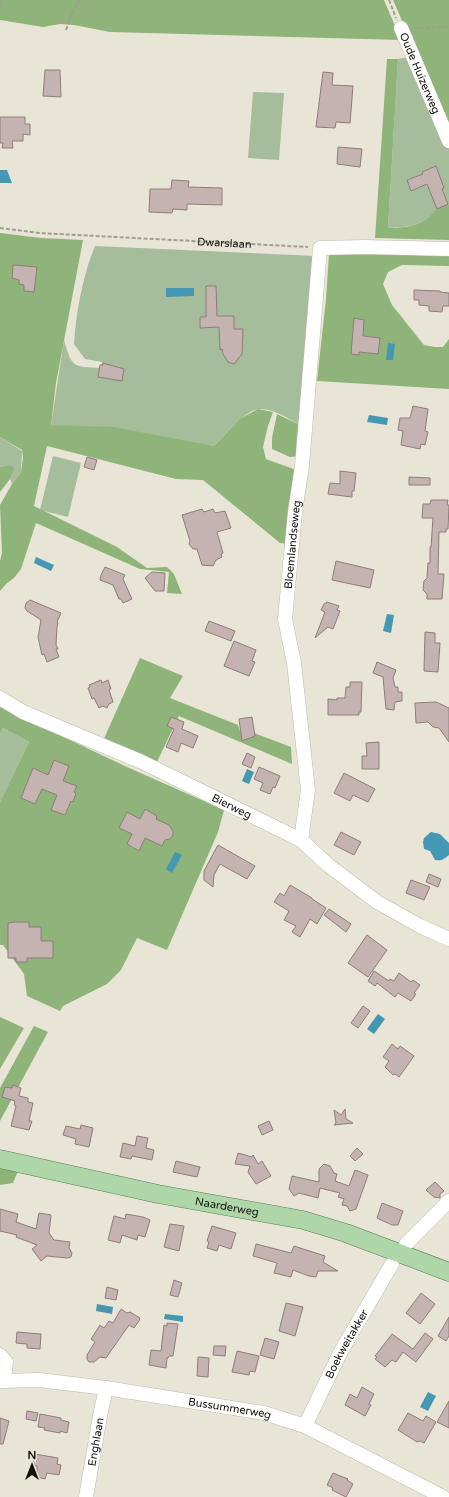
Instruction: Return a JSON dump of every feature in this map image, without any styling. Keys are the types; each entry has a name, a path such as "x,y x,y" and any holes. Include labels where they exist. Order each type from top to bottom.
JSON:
{"main road":[{"name":"Naarderweg","path":"0,1159 158,1194 303,1220 346,1234 449,1272"}],"street":[{"name":"Oude Huizerweg","path":"401,28 449,141"},
{"path":"320,248 366,247 449,249"},
{"name":"Bloemlandseweg","path":"301,840 308,790 294,663 285,619 295,512 302,466 320,248"},
{"name":"Bierweg","path":"0,698 23,712 142,762 301,840 328,865 377,902 420,926 449,939"},
{"path":"406,1244 449,1201"},
{"name":"Boekweitakker","path":"305,1426 340,1353 392,1264"},
{"path":"0,1355 6,1362 2,1381"},
{"name":"Bussummerweg","path":"2,1381 39,1380 106,1388 264,1412 305,1426 443,1497"},
{"name":"Enghlaan","path":"86,1497 106,1388"}],"path":[{"path":"0,9 2,0"},
{"path":"66,30 72,13 80,0"},
{"path":"389,0 401,28 449,27"},
{"name":"Dwarslaan","path":"0,228 39,234 320,248"}],"green space":[{"path":"0,0 384,0 401,40 110,32 74,25 60,24 43,27 0,20"},
{"path":"393,0 449,0 449,128"},
{"path":"408,57 449,147 449,205 442,206 428,218 417,224 388,228 398,59"},
{"path":"387,59 398,59 388,228 412,226 428,218 442,206 449,205 449,240 375,238"},
{"path":"253,92 284,93 279,160 248,158"},
{"path":"0,233 41,238 83,240 56,383 51,425 113,427 214,446 240,419 258,409 273,412 263,447 266,459 299,471 290,544 280,543 203,480 176,479 47,446 34,506 117,547 147,568 167,567 174,574 182,594 167,593 169,572 140,569 36,523 21,569 0,591 0,561 2,553 0,505 21,472 23,458 22,450 0,437"},
{"path":"95,246 316,256 302,426 270,410 254,410 229,430 214,446 51,425 64,340 69,356 75,364 84,367 101,368 102,362 85,359 74,344 76,319 81,294 87,269"},
{"path":"449,251 449,266 402,265 388,272 383,284 392,305 424,345 443,347 449,339 449,389 317,381 326,299 329,254"},
{"path":"277,414 302,426 300,456 290,457 272,449 272,438"},
{"path":"0,437 22,451 21,472 12,484 10,479 13,468 10,465 0,467"},
{"path":"53,456 81,463 68,517 40,510"},
{"path":"10,465 14,468 10,479 0,492 0,467"},
{"path":"140,658 183,676 170,698 238,725 240,731 246,730 291,747 292,764 179,716 155,766 102,743"},
{"path":"0,707 127,767 224,810 218,832 167,950 137,938 121,970 107,984 63,1006 60,1011 27,996 24,974 3,945 0,945 0,802 29,742 3,728 0,734"},
{"path":"3,728 29,742 0,802 0,734"},
{"path":"0,1017 24,1028 0,1069"},
{"path":"34,1026 48,1032 0,1121 0,1088"},
{"path":"0,1168 18,1171 13,1183 0,1185"}],"water":[{"path":"0,170 7,170 12,183 0,183"},
{"path":"166,288 194,288 194,296 166,297"},
{"path":"388,343 395,344 393,360 386,360"},
{"path":"369,415 388,418 387,425 367,422"},
{"path":"36,557 54,565 51,571 34,563"},
{"path":"387,614 394,615 391,633 383,631"},
{"path":"247,769 254,772 249,784 242,781"},
{"path":"431,832 440,834 449,843 449,855 443,859 435,860 430,851 424,849 424,838"},
{"path":"175,852 182,855 172,873 166,869"},
{"path":"378,1014 385,1019 374,1034 367,1029"},
{"path":"97,1304 113,1307 112,1314 96,1311"},
{"path":"165,1314 183,1316 183,1322 164,1319"},
{"path":"428,1392 436,1396 428,1411 420,1407"}],"building":[{"path":"45,70 60,70 61,97 43,96"},
{"path":"323,72 333,73 332,85 353,86 350,123 336,122 335,128 316,127"},
{"path":"0,117 25,117 25,124 30,124 30,135 23,134 23,141 12,141 13,148 2,148 3,143 0,143"},
{"path":"338,147 362,149 360,167 337,164"},
{"path":"436,166 444,188 442,189 448,204 437,209 427,184 411,191 407,180 423,174 422,172"},
{"path":"172,180 189,181 188,187 222,188 222,205 187,204 187,210 173,209 172,213 149,212 150,189 171,189"},
{"path":"13,265 37,267 34,292 24,291 24,285 19,284 19,280 12,278"},
{"path":"206,286 216,286 217,316 234,316 234,329 243,329 242,354 234,364 228,362 222,349 220,350 219,327 200,328 200,317 206,317"},
{"path":"414,290 440,291 449,293 449,306 443,306 442,312 429,311 429,306 419,305 419,300 414,300"},
{"path":"354,318 364,320 363,336 380,338 378,354 359,352 359,355 351,354"},
{"path":"103,363 124,369 122,381 98,377 100,365 103,365"},
{"path":"413,406 428,409 425,431 428,432 425,445 421,444 420,449 401,445 403,431 398,430 400,418 410,418"},
{"path":"87,457 97,460 94,470 84,467"},
{"path":"340,471 356,473 352,497 328,494 330,483 340,484"},
{"path":"409,477 430,478 430,485 409,485"},
{"path":"431,500 448,500 447,505 449,505 448,529 446,529 446,532 439,532 438,574 444,574 442,599 427,599 427,594 423,590 424,581 427,578 428,563 430,563 433,518 422,518 423,504 430,504"},
{"path":"202,509 204,512 213,509 215,513 225,511 231,528 217,532 223,553 221,554 222,557 216,560 213,566 202,565 197,549 193,549 189,544 190,541 182,515"},
{"path":"336,561 374,570 370,588 332,580"},
{"path":"105,567 125,575 123,579 132,599 123,603 121,599 119,599 113,585 100,580"},
{"path":"152,572 165,573 164,591 155,591 145,578"},
{"path":"30,600 61,613 57,622 56,645 58,649 56,649 59,657 47,662 44,654 42,655 38,637 41,620 25,608 26,603"},
{"path":"327,602 339,606 337,610 340,611 333,629 328,627 315,638 325,612 321,610"},
{"path":"209,621 235,631 231,641 205,631"},
{"path":"425,632 435,633 435,643 440,643 438,672 424,671"},
{"path":"234,641 256,650 252,661 255,662 249,676 224,666"},
{"path":"377,662 396,670 393,678 395,687 398,687 398,692 402,692 402,701 395,702 394,710 386,709 383,677 373,673"},
{"path":"101,680 102,683 108,680 111,689 109,690 113,702 109,704 107,708 103,706 99,708 94,698 92,699 88,688 90,687 89,685"},
{"path":"350,682 362,682 361,712 359,712 359,715 328,715 328,699 337,700 337,698 345,698 346,687 350,687"},
{"path":"436,702 449,708 449,742 439,728 433,727 428,722 416,723 415,703"},
{"path":"171,717 184,722 182,729 198,736 193,748 181,743 178,752 166,747 174,729 167,726"},
{"path":"252,717 255,736 242,741 239,719"},
{"path":"379,742 379,769 362,769 362,756 367,756 366,743"},
{"path":"247,753 255,757 251,768 242,764"},
{"path":"54,760 69,766 63,781 77,786 74,792 76,793 73,802 71,801 65,815 51,810 57,795 42,789 35,804 21,798 33,768 48,775"},
{"path":"259,767 280,776 275,788 273,787 270,794 260,790 263,783 254,779"},
{"path":"344,773 375,789 368,802 353,795 350,801 334,793"},
{"path":"145,809 157,816 156,819 169,825 173,831 173,835 170,839 165,840 162,846 145,838 139,851 127,844 132,834 119,828 127,812 140,819"},
{"path":"341,832 361,842 354,855 334,845"},
{"path":"218,845 255,866 247,879 220,864 214,875 213,887 204,880 204,871"},
{"path":"429,874 441,879 438,887 426,882"},
{"path":"411,880 430,887 424,900 406,893"},
{"path":"290,885 326,908 317,924 310,919 300,937 292,932 296,926 284,920 289,911 274,902 280,893 284,896"},
{"path":"329,909 351,924 346,932 324,915"},
{"path":"29,922 29,927 41,927 41,941 53,941 53,958 27,958 27,962 16,962 16,958 8,958 8,923"},
{"path":"367,935 387,950 368,977 348,963"},
{"path":"374,971 389,981 390,979 394,981 399,973 411,982 413,980 420,985 414,993 416,994 411,1001 398,993 395,997 377,983 375,986 368,981"},
{"path":"363,1006 370,1011 358,1028 351,1023"},
{"path":"392,1044 398,1049 400,1046 414,1056 399,1077 395,1074 393,1075 385,1067 389,1061 383,1057"},
{"path":"13,1085 21,1088 19,1096 28,1098 28,1102 33,1103 29,1121 32,1121 29,1130 11,1126 16,1106 14,1105 15,1101 2,1097 5,1087 12,1088"},
{"path":"345,1109 346,1119 353,1123 334,1125 336,1123 334,1110 341,1115"},
{"path":"269,1121 273,1130 262,1135 258,1126"},
{"path":"81,1125 93,1128 89,1147 75,1144 76,1139 63,1135 66,1126 80,1129"},
{"path":"137,1136 148,1138 146,1148 154,1150 152,1160 132,1156 131,1159 120,1157 123,1143 135,1146"},
{"path":"357,1148 363,1154 355,1161 350,1156"},
{"path":"238,1153 252,1157 253,1155 258,1164 262,1161 271,1176 256,1184 248,1172 250,1166 235,1164"},
{"path":"176,1161 200,1167 197,1177 173,1172"},
{"path":"324,1164 330,1166 334,1173 337,1174 335,1181 349,1186 355,1170 368,1175 356,1209 350,1211 347,1206 342,1205 344,1199 338,1197 340,1193 320,1188 318,1198 299,1193 294,1196 289,1189 292,1176 319,1182 319,1169"},
{"path":"435,1182 444,1191 440,1194 440,1198 434,1197 426,1190"},
{"path":"382,1203 403,1211 398,1225 392,1225 377,1218"},
{"path":"0,1209 18,1214 16,1222 36,1229 39,1213 51,1215 49,1233 54,1240 70,1242 69,1248 72,1253 71,1257 47,1256 41,1261 32,1249 37,1245 16,1237 17,1235 0,1231"},
{"path":"126,1214 143,1217 150,1220 145,1237 138,1235 137,1240 122,1235 120,1243 108,1240 114,1216 125,1219"},
{"path":"170,1224 184,1226 179,1251 164,1247"},
{"path":"212,1226 236,1233 231,1249 219,1245 217,1251 207,1248 209,1242 207,1241"},
{"path":"256,1244 291,1253 294,1246 325,1256 323,1262 338,1271 318,1271 316,1277 293,1270 291,1277 274,1273 277,1263 253,1256"},
{"path":"174,1280 182,1283 178,1297 170,1295"},
{"path":"107,1287 118,1290 116,1300 105,1298"},
{"path":"421,1293 435,1304 420,1324 406,1313"},
{"path":"286,1303 303,1307 295,1336 279,1331"},
{"path":"121,1309 140,1318 139,1321 134,1328 129,1325 106,1358 100,1357 94,1362 89,1362 87,1355 95,1342 91,1339 100,1325 104,1328 109,1321 113,1323"},
{"path":"449,1317 449,1336 446,1341 438,1336"},
{"path":"167,1323 178,1324 173,1356 169,1356 167,1358 166,1368 149,1365 151,1350 161,1351 164,1325 167,1326"},
{"path":"17,1332 41,1334 40,1349 27,1348 27,1344 16,1343"},
{"path":"425,1333 433,1339 416,1362 403,1352 396,1362 392,1360 385,1367 375,1359 377,1357 375,1356 392,1334 413,1349"},
{"path":"265,1338 279,1342 274,1359 260,1355"},
{"path":"214,1346 226,1346 225,1356 213,1355"},
{"path":"237,1351 259,1356 255,1372 250,1371 249,1375 232,1372"},
{"path":"198,1357 209,1358 208,1377 197,1376"},
{"path":"362,1387 374,1394 369,1404 371,1405 365,1416 345,1405 350,1394 357,1398"},
{"path":"449,1401 449,1428 437,1422"},
{"path":"27,1411 38,1413 36,1421 26,1419"},
{"path":"408,1413 423,1421 426,1416 436,1422 424,1443 420,1441 417,1442 398,1430"},
{"path":"40,1414 61,1418 61,1420 69,1422 67,1433 44,1430 45,1428 38,1427"},
{"path":"0,1418 9,1421 3,1444 0,1444"},
{"path":"35,1454 58,1458 57,1464 61,1465 59,1475 47,1473 45,1479 37,1477 37,1466 32,1465"},
{"path":"333,1473 348,1479 347,1480 353,1484 346,1497 332,1490 333,1488 327,1485"}]}
